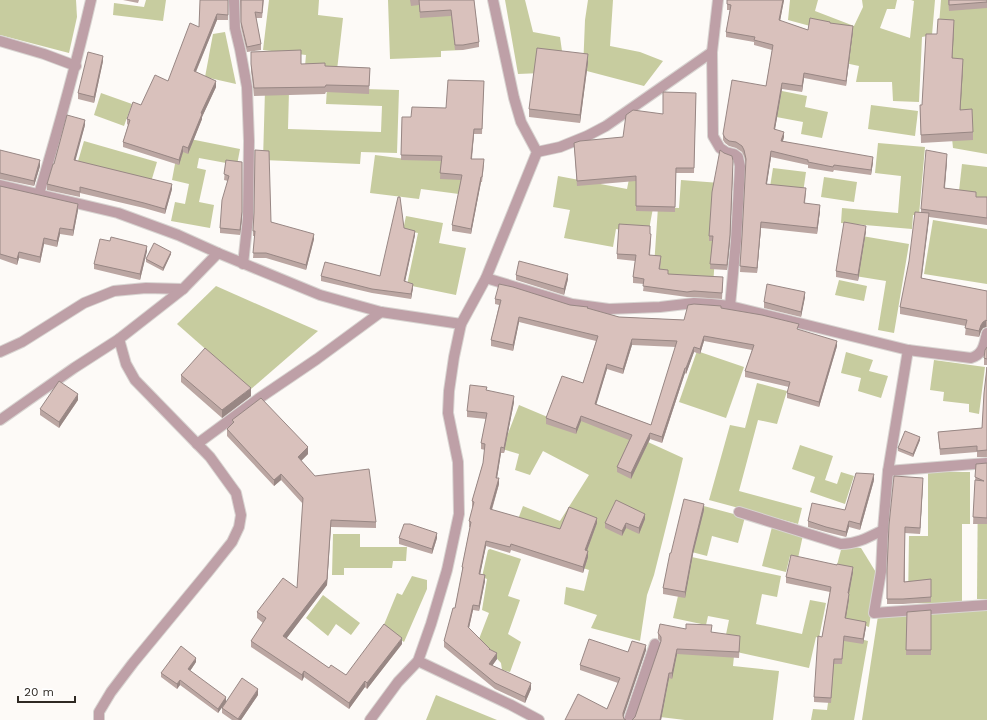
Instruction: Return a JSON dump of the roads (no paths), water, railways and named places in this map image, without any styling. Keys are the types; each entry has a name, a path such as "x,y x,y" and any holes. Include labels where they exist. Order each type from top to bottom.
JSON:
{"lane":[{"path":"39,194 76,66 91,0"},
{"path":"234,0 235,28 247,87 249,141 248,218 243,264"},
{"path":"493,0 514,98 521,122 537,152"},
{"path":"718,0 712,52 713,136 720,148 738,157 740,166 736,241 730,306"},
{"path":"0,41 44,54 76,66"},
{"path":"537,152 560,146 587,136 606,126 712,52"},
{"path":"370,720 398,682 418,661 447,570 459,514 458,462 448,413 449,391 461,324 486,278 537,152"},
{"path":"0,185 118,212 178,235 320,296 381,312 461,324"},
{"path":"0,420 74,368 119,339 183,288 218,253"},
{"path":"486,278 572,304 609,308 660,307 694,303 730,306 908,350 971,358 977,356 981,352 984,347 987,333"},
{"path":"0,352 22,342 84,303 114,291 146,288 183,288"},
{"path":"197,444 381,312"},
{"path":"99,720 99,712 111,692 232,542 239,527 241,515 236,493 210,457 135,380 126,364 119,339"},
{"path":"908,350 888,471 881,572 874,613 987,605"},
{"path":"888,471 987,463"},
{"path":"739,512 841,544 856,542 883,530"},
{"path":"629,720 655,644"},
{"path":"418,661 539,720"}]}
